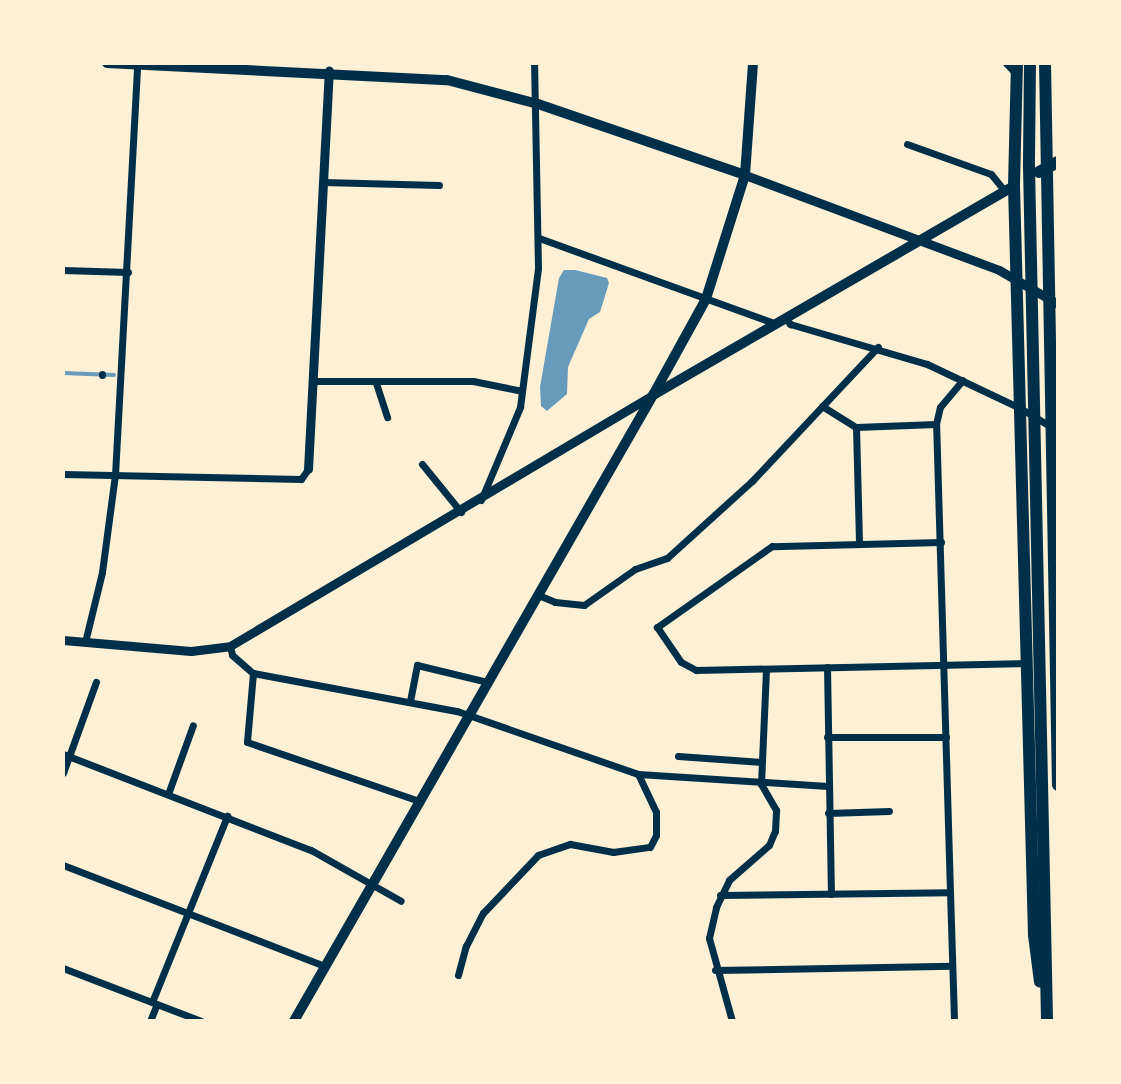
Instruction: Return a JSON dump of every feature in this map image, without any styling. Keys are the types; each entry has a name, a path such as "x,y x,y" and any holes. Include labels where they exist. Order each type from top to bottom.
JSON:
{"highway":[{"path":"1030,63 1046,1018"},
{"path":"1045,63 1054,696 1058,785"},
{"path":"1017,69 1010,188 1018,281 1034,936 1046,1018"},
{"path":"1010,188 1058,162"}],"main road":[{"path":"107,63 329,67 447,80 538,104 745,175"},
{"path":"294,1021 706,299 745,175 753,63"},
{"path":"653,395 785,316 921,242 1010,188"}],"street":[{"path":"481,500 520,407 522,391 539,237 538,104 534,63"},
{"path":"1006,63 1017,69"},
{"path":"85,642 103,572 115,475 128,272 137,64"},
{"path":"63,474 301,479 308,469 329,67"},
{"path":"906,144 991,174 1010,188"},
{"path":"745,175 1018,281 1058,304"},
{"path":"323,182 439,185"},
{"path":"539,237 774,323"},
{"path":"63,270 128,272"},
{"path":"785,316 790,324 878,347 963,380 1020,408 1058,431"},
{"path":"538,595 555,602 584,604 635,569 667,558 752,481 878,347"},
{"path":"954,1021 936,424 940,407 963,380"},
{"path":"313,381 473,381 522,391"},
{"path":"376,383 387,417"},
{"path":"63,639 191,651 230,646 462,512 653,395"},
{"path":"822,406 856,427 936,424"},
{"path":"856,427 859,544"},
{"path":"422,464 462,512"},
{"path":"941,542 772,546 657,627 681,662 696,670 1028,663"},
{"path":"230,646 237,660 253,673 470,714 638,774 761,784 828,786"},
{"path":"410,701 417,665 488,682"},
{"path":"827,667 831,894"},
{"path":"732,1021 715,970 709,938 720,895 729,880 772,838 776,810 761,784 766,669"},
{"path":"253,673 247,742 419,802"},
{"path":"63,773 66,755 96,682"},
{"path":"168,793 193,725"},
{"path":"827,737 946,737"},
{"path":"66,755 311,850 401,901"},
{"path":"678,756 762,762"},
{"path":"458,975 466,946 483,913 538,855 570,844 613,852 650,847 656,835 656,812 638,774"},
{"path":"828,813 888,811"},
{"path":"150,1021 187,910 227,816"},
{"path":"63,865 187,910 325,966"},
{"path":"720,895 950,892"},
{"path":"715,970 952,966"},
{"path":"63,968 201,1021"}],"water":[{"path":"564,270 607,278 609,283 600,312 589,319 568,367 567,394 547,411 541,406 540,387 559,278"}],"waterway":[{"path":"63,373 114,375"}]}
